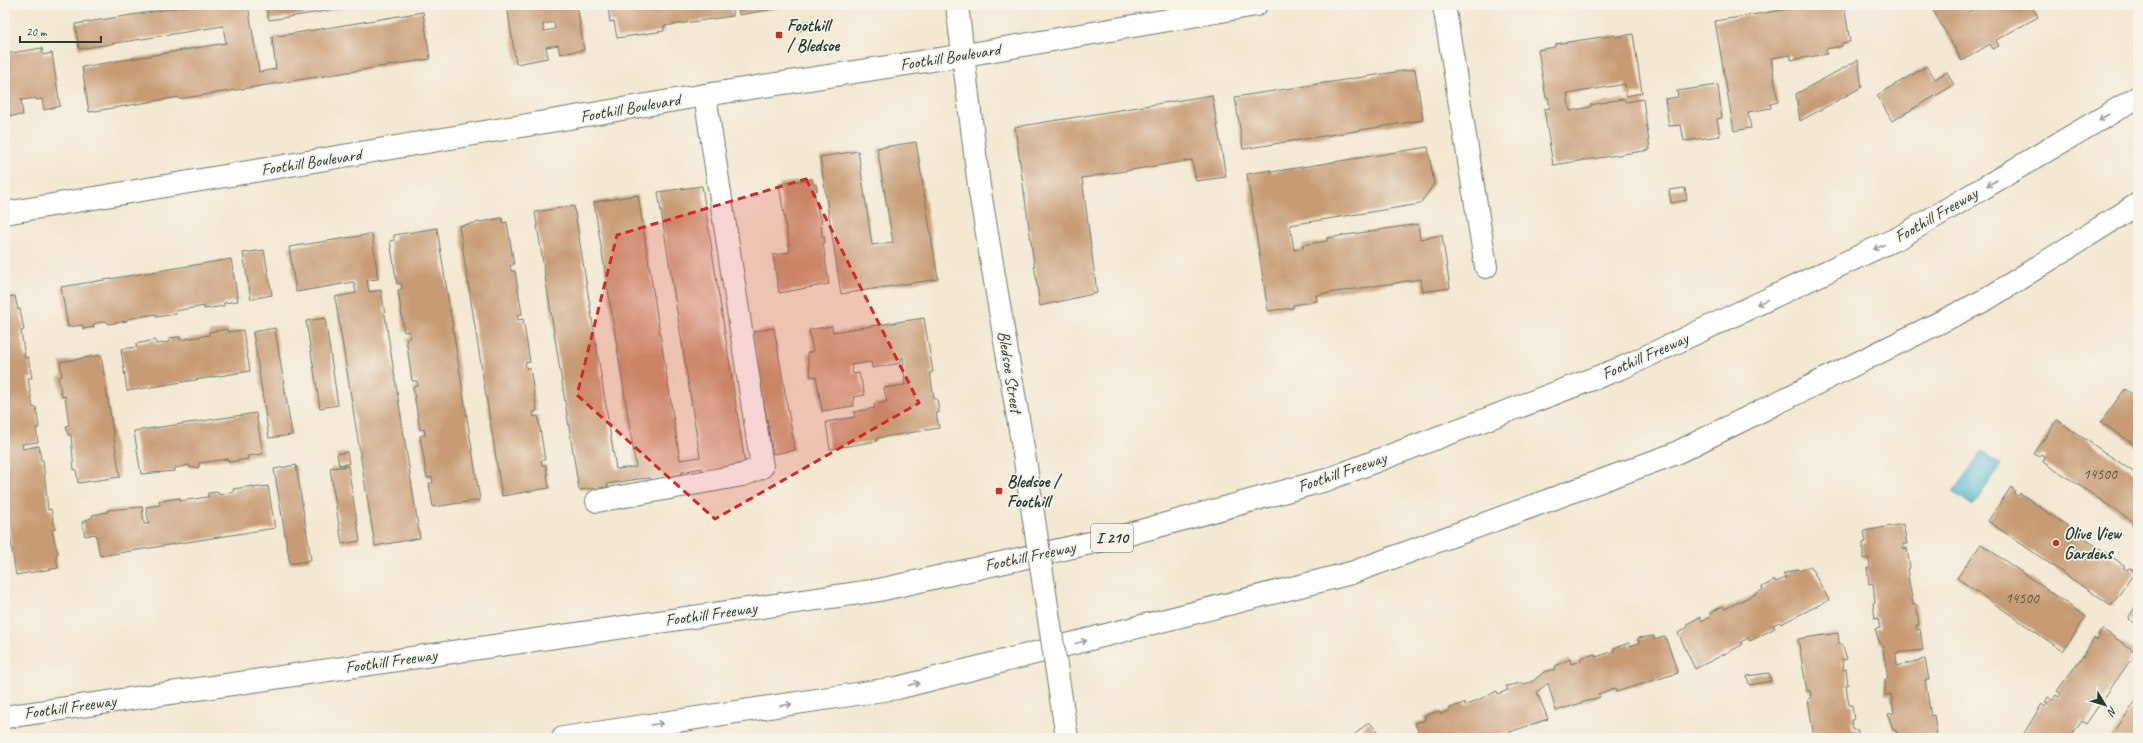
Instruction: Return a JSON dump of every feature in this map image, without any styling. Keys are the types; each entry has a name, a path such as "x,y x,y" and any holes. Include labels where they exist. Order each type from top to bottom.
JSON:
{"main road":[{"name":"Bledsoe Street","path":"957,5 965,55 979,186 1024,454 1067,738"},
{"name":"Foothill Boulevard","path":"5,213 705,95 965,55 1256,5"},
{"path":"1444,5 1486,267"},
{"path":"597,501 742,475 762,467 705,95"},
{"name":"Foothill Freeway","path":"5,716 879,590 1122,536 1326,480 1624,367 1886,244 2138,97"},
{"path":"563,738 896,688 1350,573 1674,454 1987,299 2138,204"}],"highlighted area":[{"path":"806,179 919,403 715,519 577,395 617,235"}],"water":[{"path":"1982,451 2001,465 1973,506 1953,492"}],"building":[{"path":"195,5 248,5 259,72 276,69 272,37 423,12 430,59 89,112 82,67 226,43 223,26 79,49 75,24"},
{"path":"266,5 358,5 358,6 269,20"},
{"path":"507,5 577,5 584,50 560,54 558,45 546,47 548,58 516,64","holes":["554,22 555,29 544,31 543,24"]},
{"path":"619,5 731,5 733,16 664,26 664,31 617,38 614,21 610,22 608,7"},
{"path":"738,5 786,5 786,7 739,15"},
{"path":"1814,5 1844,5 1850,42 1842,43 1842,46 1826,49 1827,54 1791,60 1791,55 1771,58 1778,102 1770,104 1771,108 1748,112 1751,128 1734,131 1715,21"},
{"path":"1930,5 1965,5 1969,12 1981,5 2031,5 2038,17 1996,40 1999,46 1993,49 1990,44 1962,61"},
{"path":"809,21 811,28 797,31 795,24"},
{"path":"1633,34 1642,93 1626,96 1625,84 1567,94 1570,111 1590,107 1590,105 1623,99 1626,102 1643,99 1650,150 1553,165 1544,109 1550,108 1548,97 1546,98 1538,50 1555,47 1555,44 1615,35 1616,37"},
{"path":"42,48 43,55 52,53 60,106 44,110 42,99 36,100 36,98 21,100 23,115 6,115 7,121 5,121 5,54"},
{"path":"1858,60 1862,87 1800,121 1796,94"},
{"path":"1927,66 1935,79 1947,72 1954,85 1892,121 1877,95"},
{"path":"1415,69 1423,120 1243,149 1235,97"},
{"path":"1718,85 1722,118 1717,119 1720,136 1684,141 1681,125 1669,126 1665,99 1678,97 1677,91"},
{"path":"1212,95 1226,177 1196,181 1192,160 1082,178 1097,293 1040,306 1015,127"},
{"path":"916,142 938,279 841,294 820,157 858,151 872,245 893,242 877,148"},
{"path":"1428,147 1434,184 1420,204 1290,225 1294,250 1303,248 1302,245 1327,241 1327,238 1418,224 1420,239 1442,235 1450,288 1423,292 1421,279 1316,295 1317,301 1293,305 1293,308 1268,311 1247,174 1271,170 1271,172"},
{"path":"812,179 813,184 816,184 817,191 814,191 819,216 821,216 822,237 824,236 825,243 823,243 829,284 779,293 773,255 790,252 779,184"},
{"path":"702,186 745,463 733,465 734,467 702,471 702,468 682,472 682,474 669,477 651,480 650,478 638,479 607,484 608,487 579,490 535,212 574,206 616,469 636,467 594,202 638,195 680,460 700,457 658,192"},
{"path":"1685,188 1687,200 1671,203 1669,190"},
{"path":"502,218 503,223 507,222 514,265 510,265 511,271 515,271 522,314 517,315 518,320 523,319 530,362 525,363 526,368 530,368 537,411 533,412 534,417 538,416 545,460 541,460 542,465 546,465 549,488 502,496 459,226"},
{"path":"437,228 480,500 433,507 429,483 433,483 432,477 427,478 420,436 425,435 424,429 420,430 413,387 418,386 417,381 412,381 406,338 410,338 409,331 404,332 398,290 402,289 401,283 397,284 390,241 394,240 394,235"},
{"path":"372,234 378,279 367,280 369,292 381,290 420,538 375,546 335,297 356,293 354,282 296,292 289,247"},
{"path":"264,250 272,295 251,299 243,253"},
{"path":"231,259 238,301 224,303 224,306 204,309 204,306 175,311 176,314 156,317 156,314 108,324 107,321 93,324 94,327 83,329 83,325 68,327 61,287"},
{"path":"15,296 18,310 20,309 24,330 21,331 25,358 28,357 32,378 28,378 33,408 36,407 39,427 36,428 38,442 22,444 23,449 39,446 41,460 43,460 48,510 51,509 55,529 52,530 58,554 56,555 58,568 16,575 5,503 5,297"},
{"path":"325,318 338,405 320,408 306,321"},
{"path":"924,318 933,372 930,372 934,399 937,399 939,413 936,413 939,428 877,438 877,441 830,449 826,422 855,417 854,412 875,408 874,404 887,402 884,388 905,385 903,357 901,358 901,363 872,368 871,362 851,365 853,374 859,373 865,395 853,397 854,406 822,411 816,376 811,377 807,353 813,352 809,330 832,326 833,332"},
{"path":"275,328 292,435 269,438 253,332"},
{"path":"774,328 795,450 773,454 752,332"},
{"path":"227,329 228,332 243,330 250,371 127,391 121,349 137,347 136,344 155,340 156,344 170,342 169,338 180,337 180,340 209,335 209,332"},
{"path":"101,355 120,477 78,483 76,469 74,470 71,435 68,435 66,426 69,425 65,396 62,397 58,377 62,376 60,362"},
{"path":"2125,389 2138,398 2138,447 2101,422"},
{"path":"256,413 263,454 247,456 248,459 229,462 228,459 199,463 199,467 190,468 189,465 175,468 175,471 141,474 134,431"},
{"name":"Olive View Gardens","path":"2057,420 2138,475 2138,528 2132,524 2133,522 2043,462 2045,457 2041,454 2039,457 2034,454"},
{"path":"347,452 349,464 339,465 337,454"},
{"path":"296,465 311,560 290,564 274,469"},
{"path":"348,466 360,541 342,544 330,468"},
{"path":"253,486 253,488 268,486 275,528 100,556 96,534 85,536 82,522 93,517 92,515 108,512 107,510 142,507 144,524 149,524 146,507 160,505 159,501 180,498 180,501 208,497 208,493 218,492 219,495 234,492 233,489"},
{"name":"Olive View Gardens","path":"2011,487 2015,491 2013,493 2018,496 2020,493 2125,566 2123,568 2127,570 2129,568 2135,572 2111,606 1988,521"},
{"path":"1903,524 1907,544 1903,544 1904,549 1907,548 1910,568 1907,569 1913,605 1916,604 1919,625 1916,625 1917,630 1920,629 1923,650 1896,653 1897,666 1925,659 1929,680 1925,680 1931,716 1934,715 1937,735 1922,738 1898,738 1896,730 1893,730 1888,714 1894,713 1891,694 1885,695 1885,679 1888,679 1882,644 1880,644 1875,629 1880,628 1878,618 1875,619 1873,583 1869,584 1867,568 1870,568 1869,558 1863,559 1863,543 1866,542 1864,531"},
{"name":"Olive View Gardens","path":"1981,544 2086,617 2063,651 1957,578"},
{"path":"1810,566 1829,600 1781,624 1779,622 1773,625 1775,628 1750,641 1748,638 1741,642 1742,645 1695,669 1678,633 1688,627 1687,624 1700,617 1702,621 1711,616 1710,613 1723,606 1725,609 1763,590 1762,587 1775,580 1776,582 1786,578 1783,574 1798,569 1800,571"},
{"name":"Olive View Gardens","path":"2138,603 2138,625 2128,618"},
{"path":"2102,629 2136,652 2086,724 2082,721 2070,738 2021,738 2042,704 2045,707 2048,703 2045,702 2049,697 2053,699 2056,695 2059,697 2061,694 2057,691 2085,653 2094,638 2097,640 2100,636 2098,635"},
{"path":"1838,633 1839,644 1842,644 1847,659 1842,660 1843,670 1846,669 1848,685 1846,685 1849,705 1852,705 1854,720 1851,720 1853,730 1858,730 1857,738 1814,738 1808,699 1811,698 1810,691 1807,691 1798,639"},
{"path":"1654,636 1654,639 1665,636 1678,673 1616,692 1615,688 1598,694 1600,697 1556,711 1548,683 1537,692 1548,719 1492,738 1421,738 1415,723 1426,720 1424,716 1439,711 1441,714 1450,710 1450,708 1464,703 1465,706 1497,691 1498,694 1508,690 1506,686 1522,683 1522,685 1533,681 1544,672 1556,669 1555,666 1570,659 1571,664 1581,661 1580,658 1595,654 1596,657 1614,651 1614,648 1629,643 1630,646 1639,643 1638,638"},
{"path":"1769,673 1771,681 1749,685 1747,676"},
{"path":"2138,698 2138,738 2110,738"},
{"path":"1369,722 1379,733 1373,738 1352,737"}],"place":[{"name":"Foothill / Bledsoe","path":"779,35"},
{"name":"Bledsoe / Foothill","path":"999,491"},
{"name":"Olive View Gardens","path":"2056,543"}]}
